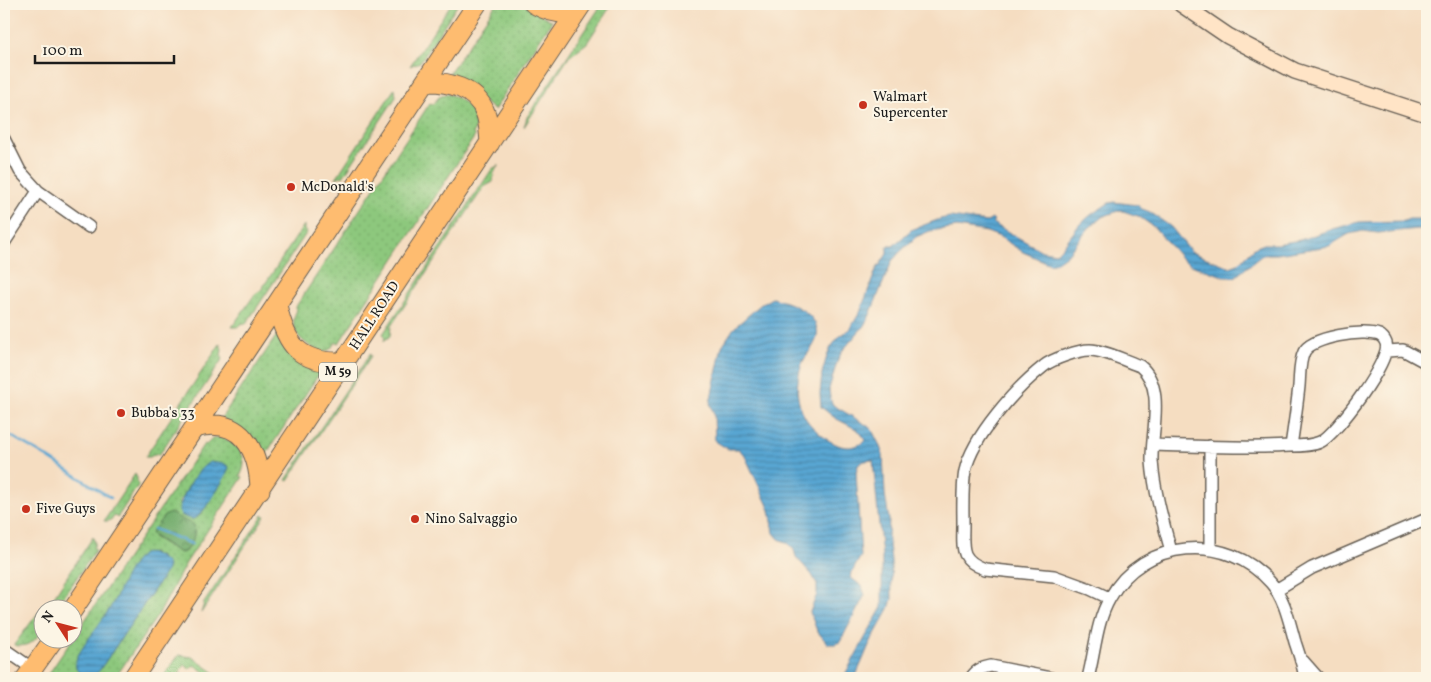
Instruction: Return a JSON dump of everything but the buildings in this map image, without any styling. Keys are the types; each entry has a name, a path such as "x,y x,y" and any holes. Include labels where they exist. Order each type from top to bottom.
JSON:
{"highway":[{"path":"79,600 477,4"},
{"path":"534,4 552,13 559,14 579,9"},
{"name":"HALL ROAD","path":"134,678 579,9"},
{"path":"425,82 454,85 477,99 486,113 490,143"},
{"path":"277,305 283,330 294,347 314,360 344,362"},
{"path":"195,428 206,425 222,426 237,433 246,440 258,466 260,490"},
{"path":"30,673 46,650"}],"main road":[{"path":"1181,4 1228,36 1295,71 1427,114"}],"street":[{"path":"4,140 20,171 38,191 88,227"},
{"path":"4,243 38,191"},
{"path":"1153,445 1271,448 1291,446 1320,442 1332,433 1361,396 1381,364 1387,351 1387,346 1382,338 1378,335 1365,334 1334,337 1314,343 1304,350 1300,364 1299,387 1291,446"},
{"path":"1109,598 1090,588 1054,576 985,569 969,561 963,549 965,471 973,450 1007,399 1045,364 1077,352 1090,350 1140,366 1152,379 1155,396 1152,461 1161,512 1171,551"},
{"path":"1387,351 1403,350 1427,363"},
{"path":"1210,446 1210,549"},
{"path":"1276,590 1312,568 1427,519"},
{"path":"1088,678 1099,625 1109,598 1127,576 1149,559 1171,551 1188,548 1210,549 1234,555 1260,572 1276,590 1285,608 1303,661 1305,678"},
{"path":"4,649 30,673"},
{"path":"1303,661 1318,678"},
{"path":"971,678 982,668 991,666 1051,678"}],"green space":[{"path":"451,4 458,4 420,62 410,66"},
{"path":"496,4 523,4 552,21 494,110 449,74"},
{"path":"602,4 612,4 587,43 569,57 524,127 527,117"},
{"path":"395,88 396,97 343,177 336,178"},
{"path":"448,94 461,100 470,109 475,121 473,134 475,136 339,343 336,342 330,349 324,352 315,349 301,339 295,330 294,321 297,310 295,308 430,103 433,104 439,97"},
{"path":"499,165 494,172 493,182 484,187 391,326 390,336 384,341 385,336 383,334 492,169"},
{"path":"304,225 304,230 307,232 246,324 243,323 238,327 232,327 255,294 261,290"},
{"path":"277,335 321,371 264,457 222,417"},
{"path":"220,344 222,349 221,356 223,358 159,455 157,453 150,457 145,457"},
{"path":"370,354 371,356 288,481 286,480"},
{"path":"220,437 237,447 243,457 244,463 240,476 243,477 186,563 160,612 115,678 88,678 99,671 166,572 161,557 150,553 132,567 113,604 82,650 82,625 204,444 206,445 212,439","holes":["202,468 209,500 201,514 193,519 182,516 179,502","195,531 189,548 180,553 153,537"]},
{"path":"135,474 139,484 117,518 115,516 109,521 104,521"},
{"path":"170,513 194,525 192,542 184,552 180,553 151,533 164,516"},
{"path":"263,515 265,516 201,613 204,603"},
{"path":"93,537 95,543 93,548 96,550 61,600 52,600"},
{"path":"32,621 32,642 23,646 14,645"},
{"path":"65,650 82,650 77,657 76,669 88,678 46,678"},
{"path":"179,655 192,657 222,678 213,678 194,665 190,669 184,665 176,678 162,678"}],"water":[{"path":"1109,203 1137,205 1150,212 1171,227 1191,252 1230,267 1238,264 1254,248 1264,244 1300,240 1359,222 1427,219 1427,230 1378,233 1363,231 1349,234 1329,246 1266,254 1235,277 1226,277 1191,265 1182,259 1154,227 1138,216 1120,210 1102,217 1089,228 1067,255 1057,262 1050,264 1023,252 1000,237 987,232 957,227 930,231 916,237 892,261 869,317 838,359 829,389 833,405 872,430 883,455 891,560 892,599 889,609 870,643 855,678 843,678 882,607 882,557 873,460 861,462 856,472 861,556 852,572 851,578 862,586 865,595 840,642 828,644 817,631 810,612 817,594 817,584 812,575 796,557 794,550 788,543 779,539 774,533 770,510 745,456 739,449 728,449 715,441 714,415 710,403 722,346 734,328 760,305 772,298 805,312 815,322 817,334 814,344 803,362 797,386 802,412 812,426 830,441 845,447 856,446 866,440 858,430 835,418 821,407 822,373 831,347 839,337 850,329 860,312 876,270 887,254 887,246 893,246 911,230 950,217 987,222 992,219 994,221 992,223 1042,251 1056,253 1079,225 1092,214"},
{"path":"210,462 225,464 229,467 228,471 215,494 199,515 194,519 186,518 179,512 182,499 200,470"},
{"path":"145,553 158,556 168,565 166,572 99,671 93,677 88,678 77,670 75,664 77,657 112,604 133,564"}],"waterway":[{"path":"4,432 111,498"},
{"path":"154,529 192,544"}],"place":[{"name":"Walmart Supercenter","path":"863,105"},
{"name":"McDonald's","path":"291,187"},
{"name":"Bubba's 33","path":"121,413"},
{"name":"Five Guys","path":"26,509"},
{"name":"Nino Salvaggio","path":"415,519"}]}
